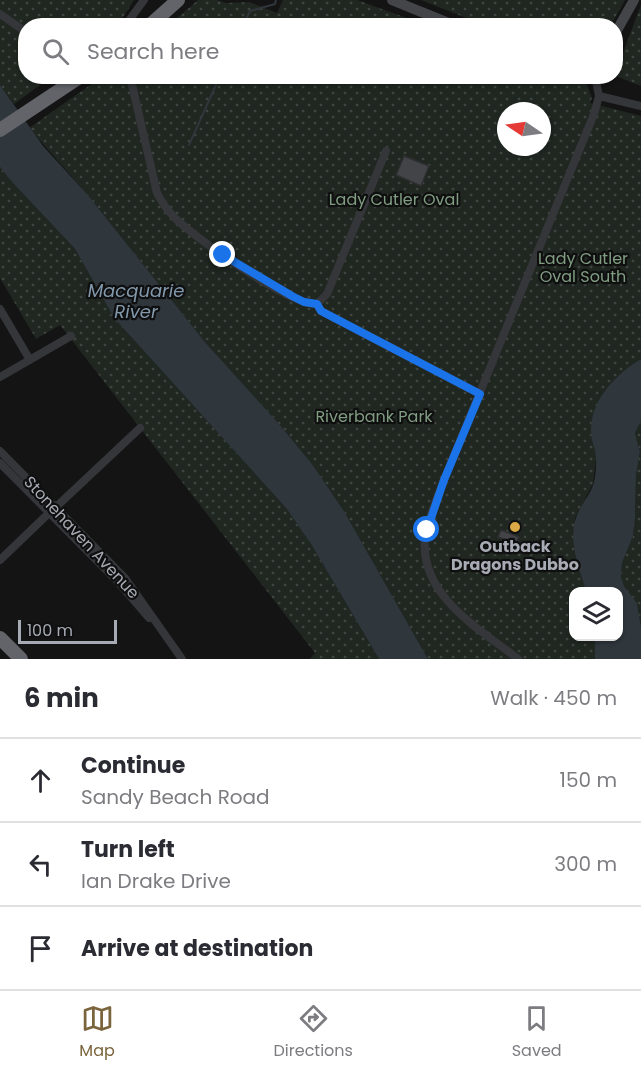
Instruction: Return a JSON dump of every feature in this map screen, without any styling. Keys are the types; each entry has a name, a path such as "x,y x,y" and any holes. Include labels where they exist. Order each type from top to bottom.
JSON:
{"highway":[{"path":"158,18 178,0"},
{"path":"0,130 69,84"},
{"path":"0,638 21,659"}],"street":[{"path":"131,18 144,0"},
{"path":"392,0 436,18"},
{"path":"623,19 634,0"},
{"path":"0,14 18,26"},
{"path":"132,84 157,193 164,205 190,231 232,261 304,302 317,304"},
{"path":"518,659 460,614 450,603 434,582 426,554 425,537 430,519 594,114 599,96 597,84"},
{"path":"599,96 641,106"},
{"path":"317,304 327,294 386,151"},
{"path":"317,304 321,311 480,394"},
{"path":"0,309 30,360"},
{"path":"0,377 71,336"},
{"path":"0,560 140,428"},
{"name":"Stonehaven Avenue","path":"0,451 52,511"},
{"name":"Stonehaven Avenue","path":"0,463 125,578 182,659"}],"green space":[{"path":"0,0 134,0 122,18 18,18 18,84 41,84 14,104 0,85"},
{"path":"198,0 217,0 226,3 249,2 277,13 283,0 357,0 407,18 177,18"},
{"path":"421,0 625,0 615,18 466,18"},
{"path":"641,5 641,86 623,79 623,53"},
{"path":"92,84 587,84 592,98 590,103 641,116 641,359 615,379 604,392 593,484 575,518 585,587 569,587 569,641 595,641 595,659 428,659 344,511 312,464 205,342 87,194 29,128"},
{"path":"0,167 75,249 114,318 286,508 311,544 379,659 310,659 315,653 60,325 36,339 0,278"},
{"path":"641,421 641,626 637,603 624,586 621,577 622,563 633,536 636,476 640,452 635,433"}],"water":[{"name":"Macquarie River","path":"0,85 43,146 87,194 205,342 312,464 344,511 428,659 379,659 311,544 286,508 114,318 75,249 0,167"},
{"path":"641,359 641,421 635,433 640,452 636,476 633,536 622,563 621,577 624,586 637,603 641,626 641,659 595,659 595,641 623,641 623,587 585,587 575,553 574,524 595,478 596,458 591,432 595,409 606,389"}],"building":[{"path":"404,156 429,166 421,186 396,175"},
{"name":"Outback Dragons Dubbo","path":"510,522 522,526 520,532 508,527"},
{"path":"501,530 519,537 516,544 498,537"}],"waterway":[{"path":"247,18 250,11 275,4 276,0"},
{"path":"189,145 216,84"}],"place":[{"name":"Outback Dragons Dubbo","path":"515,527"}],"route":[{"path":"223,255 292,296 310,304 317,304 321,311 480,394 435,503 427,530"}],"park label":[{"name":"Lady Cutler Oval","path":"394,199"},
{"name":"Lady Cutler Oval South","path":"583,267"},
{"name":"Riverbank Park","path":"374,416"}]}
